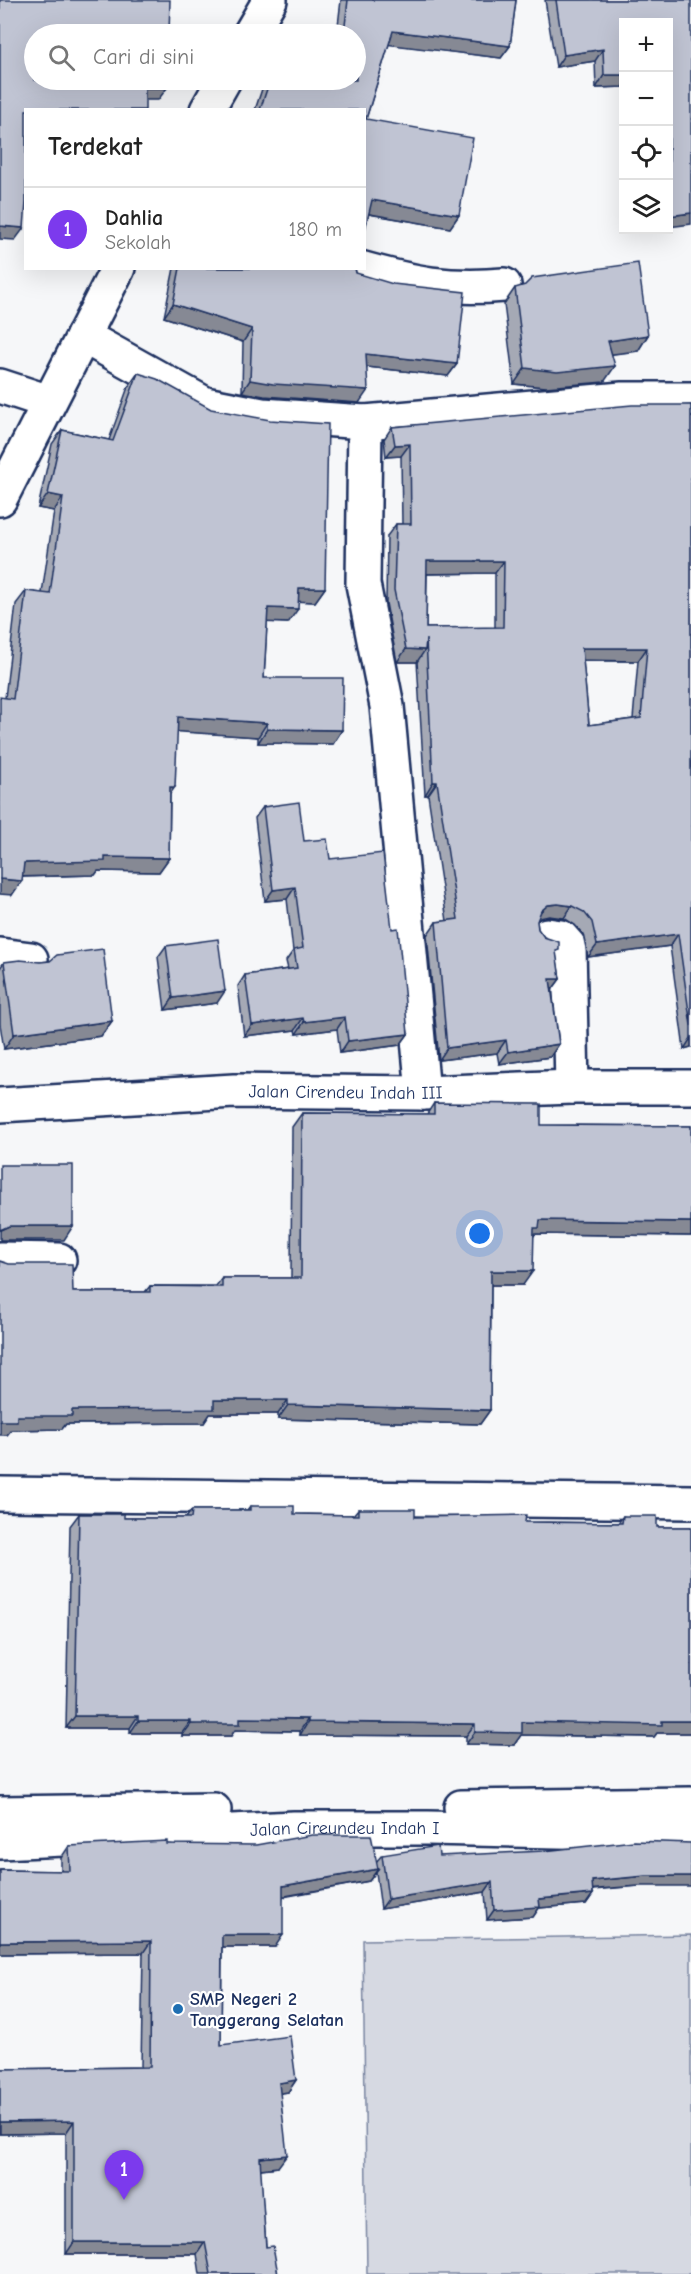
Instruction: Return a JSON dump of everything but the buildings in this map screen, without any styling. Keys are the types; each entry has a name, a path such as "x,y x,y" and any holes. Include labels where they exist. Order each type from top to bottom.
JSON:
{"street":[{"path":"256,24 270,0"},
{"path":"208,108 218,90"},
{"path":"0,499 117,270"},
{"path":"366,270 416,284 466,288 504,285"},
{"path":"83,336 206,404 262,415 365,422 622,399 691,399"},
{"path":"0,386 49,402"},
{"path":"365,422 363,584 387,706 423,1093"},
{"path":"547,935 561,938 569,946 572,1087"},
{"name":"Jalan Cirendeu Indah III","path":"0,1105 234,1091 423,1093 572,1087 691,1087"},
{"path":"0,1259 59,1260"},
{"path":"0,1494 691,1502"},
{"path":"0,1813 691,1804"},
{"name":"Jalan Cireundeu Indah I","path":"0,1842 294,1828 428,1828 691,1834"}],"shaded area":[{"path":"691,1935 691,2274 367,2274 363,1940"}],"place":[{"name":"SMP Negeri 2 Tanggerang Selatan","path":"178,2009"},
{"name":"Dahlia","path":"124,2200"}]}
